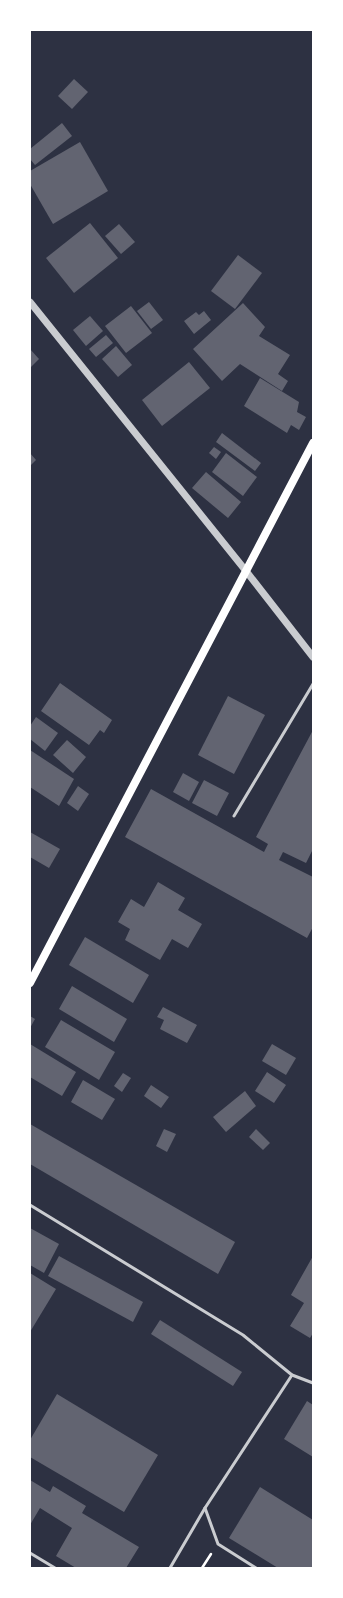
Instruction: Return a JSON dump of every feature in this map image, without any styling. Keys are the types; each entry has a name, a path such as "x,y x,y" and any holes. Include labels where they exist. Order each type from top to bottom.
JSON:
{"main road":[{"path":"30,983 313,444"}],"street":[{"path":"30,302 246,571 313,657"}],"lane":[{"path":"234,816 313,684"},
{"path":"30,1205 243,1335 292,1375 313,1383"},
{"path":"170,1568 205,1508 292,1375"},
{"path":"205,1508 218,1544 256,1568"},
{"path":"30,1554 55,1568"}],"building":[{"path":"74,79 88,92 72,109 58,96"},
{"path":"62,123 72,136 35,165 30,159 30,149"},
{"path":"80,142 108,191 53,224 30,184 30,171"},
{"path":"90,223 118,258 74,293 46,258"},
{"path":"119,224 135,242 121,254 105,236"},
{"path":"238,255 262,273 235,309 211,291"},
{"path":"149,302 163,320 151,329 137,311"},
{"path":"243,303 265,327 259,336 290,355 278,374 288,381 282,391 240,364 222,381 193,349"},
{"path":"131,306 152,333 126,353 105,326"},
{"path":"204,311 211,320 194,334 184,321 196,312 199,315"},
{"path":"90,316 103,331 86,346 73,330"},
{"path":"106,335 113,343 96,357 89,349"},
{"path":"116,346 132,365 118,377 102,359"},
{"path":"30,349 39,359 30,368"},
{"path":"189,362 210,388 162,426 142,400"},
{"path":"260,378 299,402 297,412 306,417 299,430 291,425 287,433 244,406"},
{"path":"222,433 261,463 255,471 216,442"},
{"path":"214,447 221,452 216,459 209,453"},
{"path":"30,453 36,460 30,466"},
{"path":"226,453 257,477 243,496 212,472"},
{"path":"206,472 241,502 228,518 192,488"},
{"path":"60,683 112,720 104,733 100,730 89,745 41,711"},
{"path":"228,696 265,715 234,774 198,755"},
{"path":"36,717 58,733 45,751 30,739 30,726"},
{"path":"313,730 313,849 306,863 283,852 279,860 313,877 313,927 307,938 125,837 151,789 264,852 268,844 256,837"},
{"path":"67,740 86,757 73,773 53,755"},
{"path":"30,750 74,779 59,806 30,787"},
{"path":"183,773 199,782 189,801 173,792"},
{"path":"204,780 229,793 217,816 192,803"},
{"path":"78,786 89,794 78,811 67,803"},
{"path":"30,832 60,849 49,868 30,857"},
{"path":"158,882 185,898 178,910 202,924 188,948 172,939 160,960 125,940 130,929 118,922 131,899 144,907"},
{"path":"85,937 149,975 133,1003 69,965"},
{"path":"72,986 127,1019 114,1042 59,1009"},
{"path":"163,1007 197,1025 187,1043 160,1029 164,1020 157,1017"},
{"path":"30,1016 35,1019 30,1028"},
{"path":"61,1020 115,1052 99,1080 45,1047"},
{"path":"30,1044 76,1072 62,1096 30,1077"},
{"path":"272,1044 296,1058 286,1075 262,1061"},
{"path":"267,1072 286,1085 274,1103 255,1091"},
{"path":"123,1073 131,1078 122,1092 114,1086"},
{"path":"83,1080 115,1099 102,1120 71,1102"},
{"path":"151,1085 169,1097 161,1108 144,1096"},
{"path":"245,1091 256,1106 226,1132 213,1117"},
{"path":"30,1124 235,1242 218,1274 30,1164"},
{"path":"164,1129 176,1134 167,1152 156,1146"},
{"path":"256,1129 270,1143 263,1150 249,1137"},
{"path":"30,1228 59,1244 44,1273 30,1265"},
{"path":"59,1256 143,1302 133,1322 48,1276"},
{"path":"313,1256 313,1333 310,1338 290,1326 304,1303 291,1295"},
{"path":"30,1273 56,1289 30,1332"},
{"path":"160,1320 242,1372 233,1386 151,1334"},
{"path":"57,1394 158,1455 124,1512 30,1457 30,1440"},
{"path":"307,1401 313,1405 313,1457 284,1439"},
{"path":"30,1480 50,1492 53,1486 86,1506 82,1513 139,1547 126,1568 76,1568 56,1556 72,1528 40,1508 30,1525"},
{"path":"260,1487 313,1520 313,1568 278,1568 229,1538"}]}
